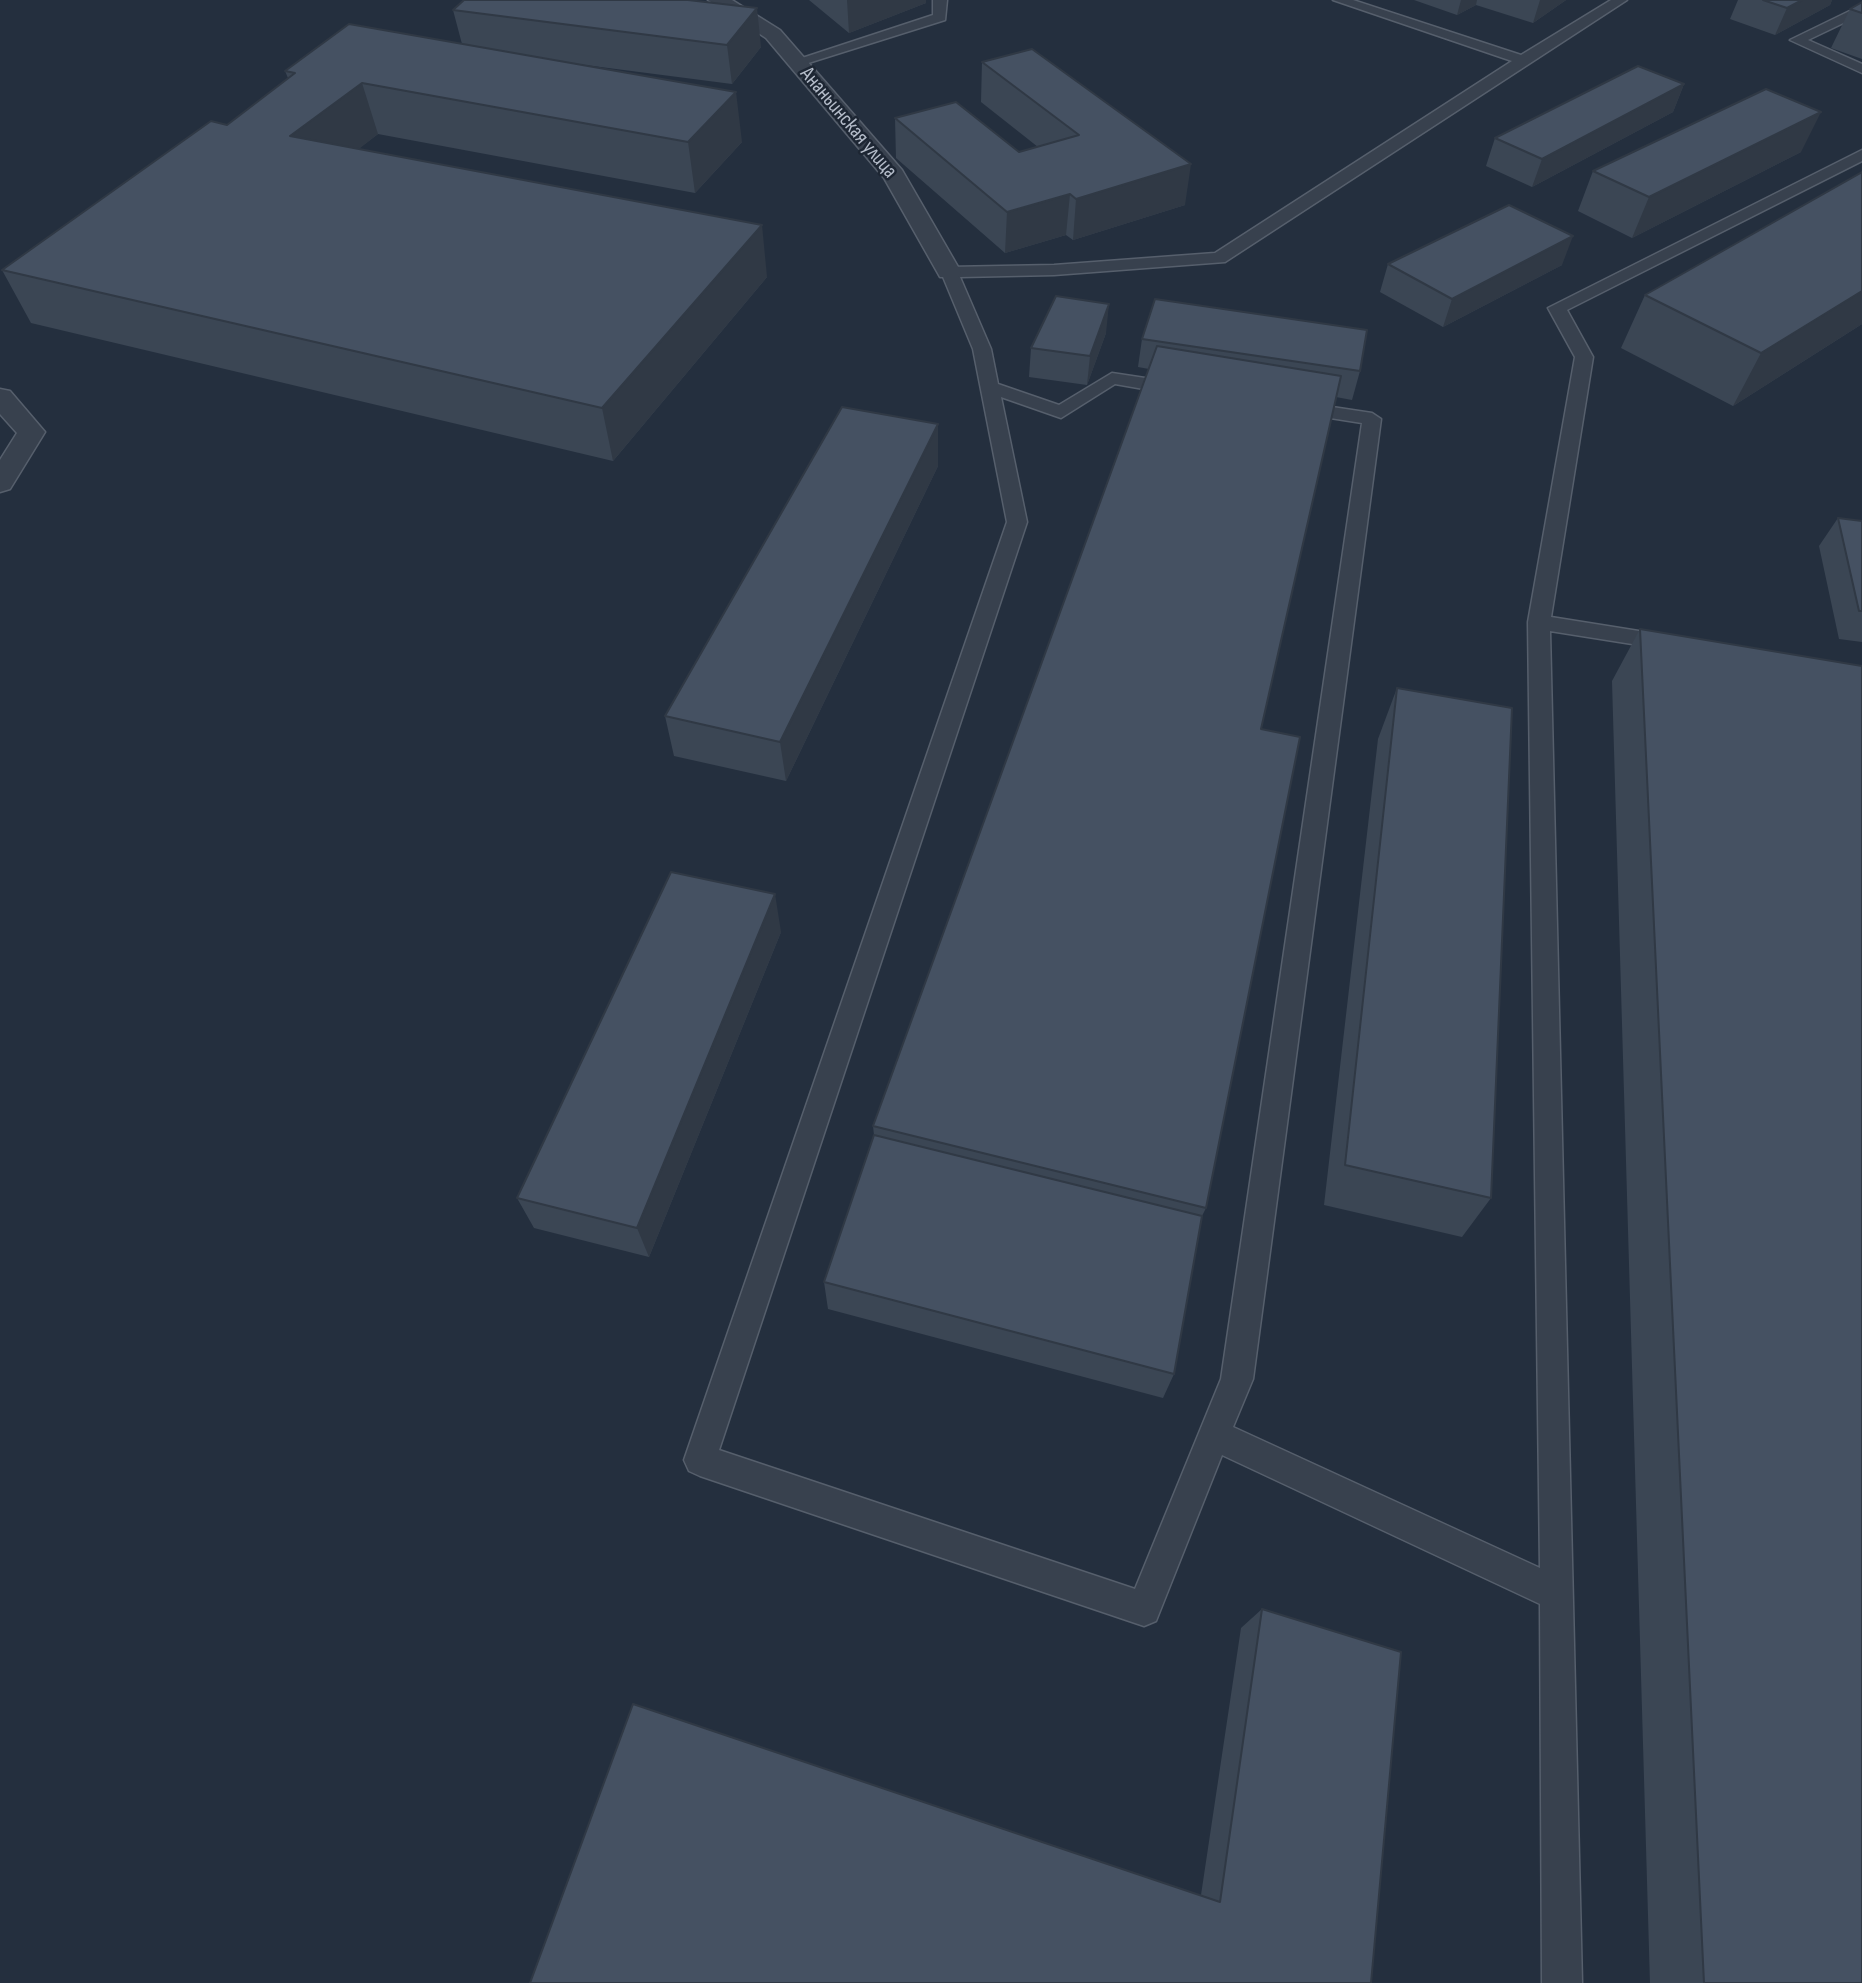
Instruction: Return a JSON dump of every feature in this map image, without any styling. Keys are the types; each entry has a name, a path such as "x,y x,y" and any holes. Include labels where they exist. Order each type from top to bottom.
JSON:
{"street":[{"name":"Ананьинская улица","path":"718,0 773,34 894,175 948,272"},
{"path":"0,397 31,432 0,483"}],"lane":[{"path":"797,61 940,18 940,0"},
{"path":"1340,0 1523,60"},
{"path":"1276,404 1372,419 1237,1379 1144,1609 700,1460 1017,522 982,349 948,272 1054,270 1219,258 1620,0"},
{"path":"1862,9 1797,40 1862,69"},
{"path":"1562,1983 1539,622 1584,357 1557,308 1862,155"},
{"path":"990,387 1061,412 1112,379 1208,393"},
{"path":"1539,622 1701,648"},
{"path":"1214,1435 1557,1594"}],"building":[{"path":"464,0 688,0 757,8 727,45 453,10"},
{"path":"1763,0 1802,0 1787,8"},
{"path":"1862,2 1862,13 1850,9"},
{"path":"349,24 736,92 688,142 362,83 290,136 762,225 602,408 2,270 211,121 227,125 295,73 285,71"},
{"path":"1032,49 1191,164 1076,199 1070,194 1007,212 895,118 956,102 1019,152 1079,135 982,62"},
{"path":"1638,66 1684,84 1542,159 1495,138"},
{"path":"1766,89 1821,112 1649,197 1593,171"},
{"path":"1862,172 1862,291 1761,353 1645,295"},
{"path":"1509,205 1573,236 1452,299 1388,264"},
{"path":"1056,296 1109,304 1090,356 1031,348"},
{"path":"1155,299 1367,330 1360,371 1142,339"},
{"path":"1157,346 1341,376 1261,729 1300,737 1206,1208 873,1126"},
{"path":"842,407 938,424 780,742 665,716"},
{"path":"1838,518 1862,521 1862,611 1859,611"},
{"path":"1640,629 1862,666 1862,1983 1704,1983"},
{"path":"1397,688 1512,708 1491,1198 1345,1165"},
{"path":"671,872 775,894 637,1228 517,1198"},
{"path":"874,1135 1202,1216 1174,1374 824,1282"},
{"path":"1262,1609 1401,1652 1371,1983 530,1983 633,1704 1220,1902"}]}
